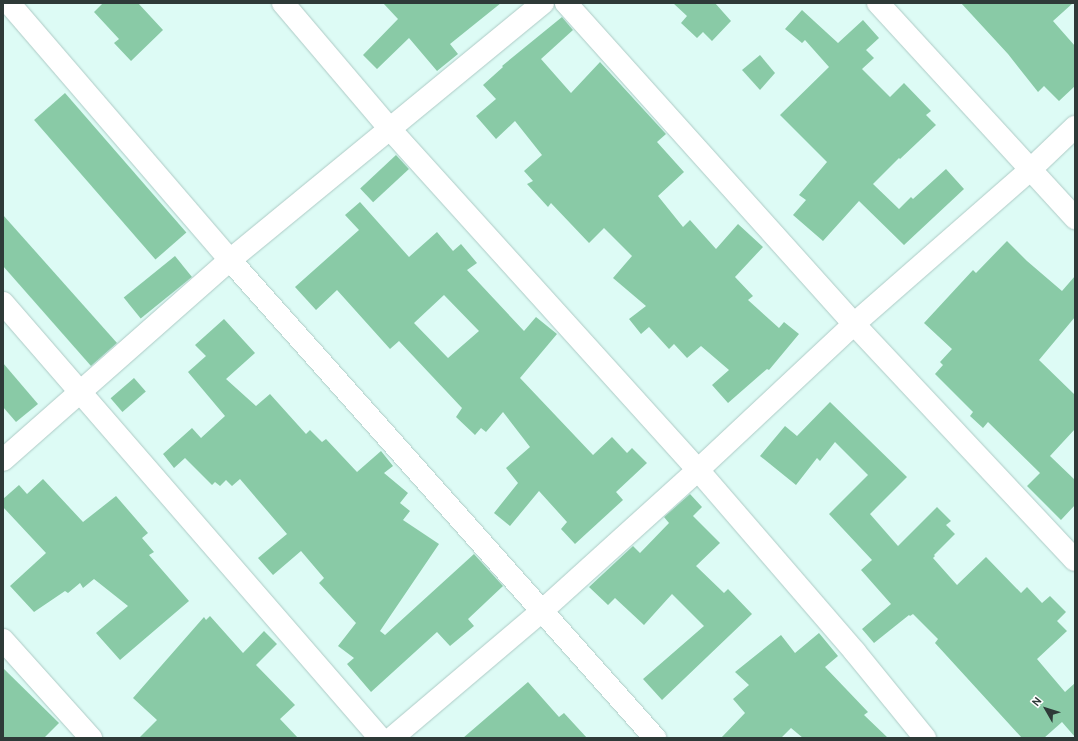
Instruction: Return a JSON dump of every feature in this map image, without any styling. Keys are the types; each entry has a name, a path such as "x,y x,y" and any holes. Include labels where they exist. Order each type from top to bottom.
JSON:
{"street":[{"path":"9,3 230,260 543,610 655,738"},
{"path":"283,3 389,128 698,470 855,652 925,738"},
{"path":"3,460 230,260 543,3"},
{"path":"566,3 854,324 1075,560"},
{"path":"878,3 1075,218"},
{"path":"392,738 543,610 698,470 854,324 1031,169 1075,127"},
{"path":"3,303 380,738"},
{"path":"3,640 91,738"}],"building":[{"path":"103,3 138,3 163,30 131,61 114,43 119,39 94,12"},
{"path":"383,3 501,3 450,44 458,54 437,71 409,38 377,69 363,55 398,19"},
{"path":"673,3 715,3 731,21 712,41 703,32 697,38 681,23 687,16"},
{"path":"961,3 1073,3 1053,21 1075,46 1075,86 1059,101 1044,86 1038,92 1008,54"},
{"path":"802,10 838,43 863,20 879,38 866,50 874,58 862,69 890,97 904,83 931,111 926,115 936,125 900,159 899,158 873,184 899,209 911,197 913,199 946,169 964,189 904,245 859,201 823,241 793,215 806,200 799,195 827,162 780,115 829,67 805,40 802,43 785,29"},
{"path":"562,17 573,30 541,59 571,93 600,62 666,134 657,142 684,172 658,196 683,227 690,220 716,249 738,224 763,247 735,277 753,296 748,300 779,328 784,322 799,334 769,370 767,369 728,403 712,385 729,370 701,346 687,358 674,344 669,349 649,327 641,334 629,319 646,306 613,278 632,256 604,228 589,243 551,203 548,207 527,184 533,181 524,171 542,155 515,121 496,139 476,116 496,99 483,85 503,67 502,66"},
{"path":"760,55 775,73 760,90 742,70"},
{"path":"65,93 186,233 155,260 34,120"},
{"path":"396,155 409,169 373,202 360,188"},
{"path":"360,202 409,257 437,232 453,251 461,244 477,263 467,270 524,331 536,317 557,334 520,378 593,455 612,437 627,453 632,448 647,463 616,492 623,500 575,544 561,529 567,522 539,491 510,526 494,513 518,483 506,468 530,447 503,412 486,432 481,428 475,435 456,417 462,408 399,341 390,349 337,290 316,310 295,287 359,230 345,215","holes":["444,295 479,331 448,358 414,323"]},
{"path":"3,215 117,343 91,366 3,266"},
{"path":"1007,241 1027,261 1062,291 1075,276 1075,317 1039,360 1075,395 1075,429 1050,456 1075,480 1075,505 1061,520 1027,486 1040,473 988,422 983,428 970,416 973,412 935,374 943,365 940,362 952,349 924,323 973,270 976,273"},
{"path":"175,256 192,277 141,319 124,298"},
{"path":"224,319 255,353 226,379 256,406 270,394 306,434 310,430 322,442 326,439 357,472 381,451 393,466 384,473 408,493 400,503 410,511 403,520 439,544 380,631 385,635 474,554 503,586 468,619 474,626 450,646 437,632 371,692 347,664 354,658 338,646 356,623 319,583 324,578 301,551 273,575 258,558 287,534 240,479 232,486 226,480 220,486 215,482 212,485 185,458 174,468 163,454 192,428 201,438 225,416 188,372 206,356 195,345"},
{"path":"3,363 38,404 16,422 3,407"},
{"path":"134,378 146,392 122,412 111,398"},
{"path":"830,402 907,477 870,514 898,546 937,507 951,521 946,525 955,534 934,555 935,556 933,558 957,585 986,557 1021,593 1027,587 1042,603 1050,596 1066,612 1057,621 1067,631 1037,659 1065,692 1075,683 1075,737 1062,722 1044,738 1022,738 935,643 938,639 913,614 910,616 909,615 874,643 862,629 891,604 861,570 872,560 829,514 868,475 835,442 820,461 817,458 796,485 760,456 785,426 797,436"},
{"path":"43,479 83,522 116,496 148,533 142,538 154,552 149,555 189,601 120,660 96,633 128,606 94,579 83,588 80,583 68,593 65,591 34,612 10,586 46,553 3,507 3,499 19,485 27,494"},
{"path":"690,494 702,507 693,516 720,543 696,566 724,593 728,589 752,614 662,700 643,679 704,626 672,594 644,625 615,598 608,605 589,587 633,546 640,553 669,523 664,517"},
{"path":"210,616 243,653 264,631 277,644 256,665 295,705 280,719 298,738 139,738 157,720 133,698 204,617 206,620"},
{"path":"819,633 838,656 825,667 868,712 864,715 888,738 803,738 791,728 781,738 721,738 745,713 733,699 749,685 735,672 781,635 795,653"},
{"path":"3,668 59,723 44,738 3,738"},
{"path":"528,682 559,717 564,713 587,738 463,738"}]}
